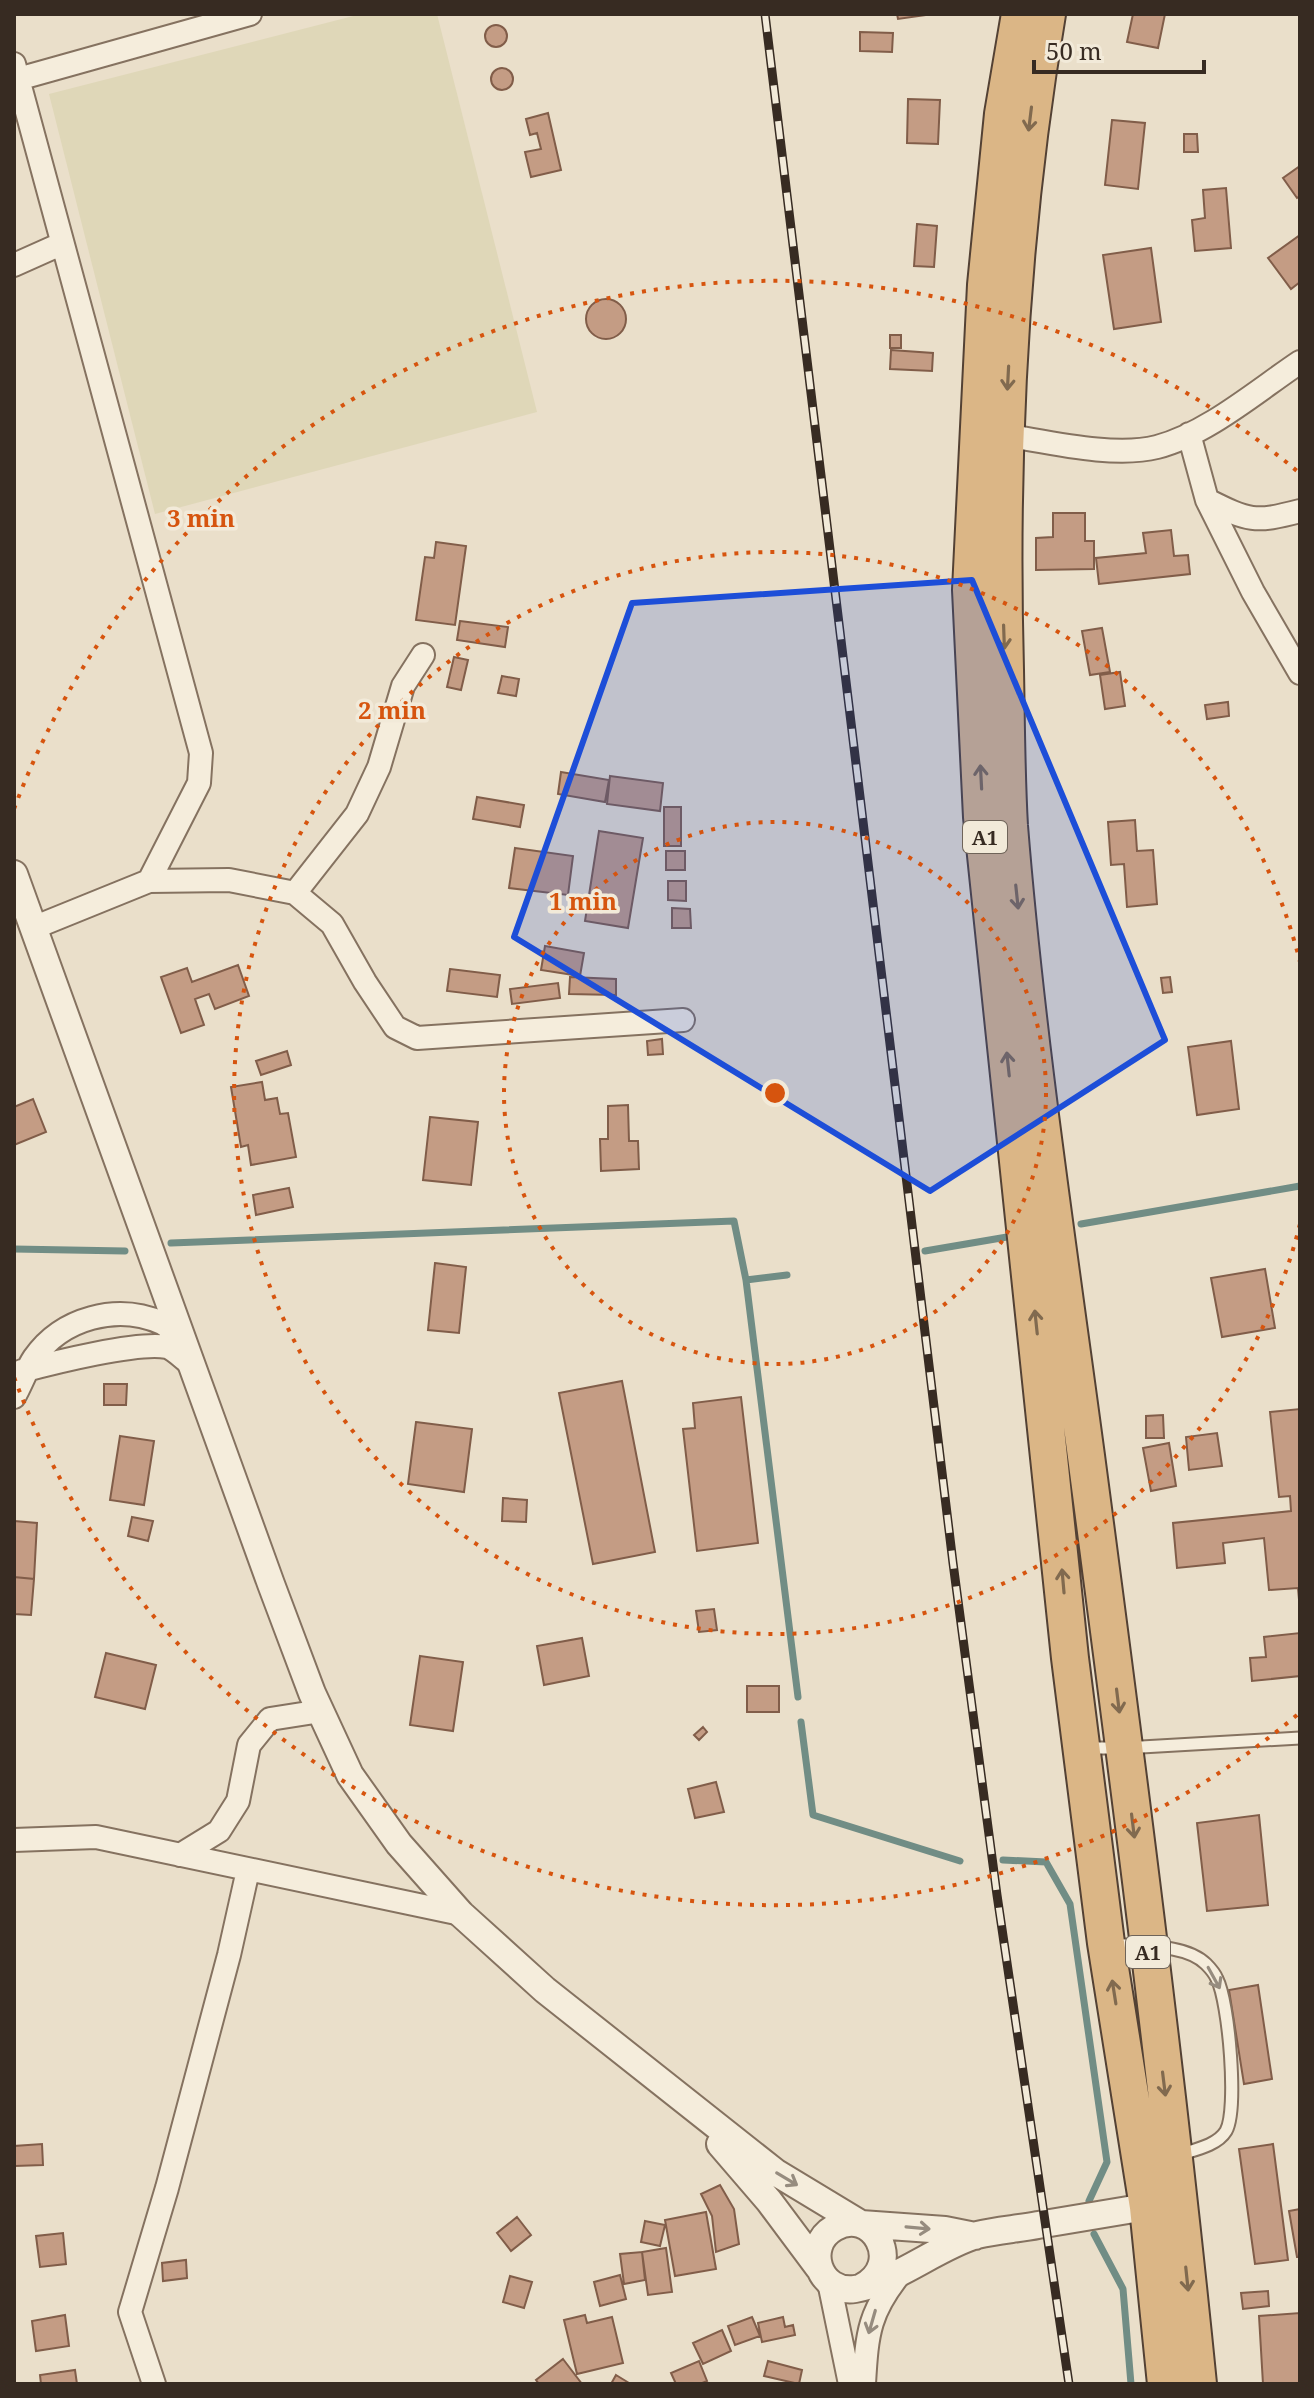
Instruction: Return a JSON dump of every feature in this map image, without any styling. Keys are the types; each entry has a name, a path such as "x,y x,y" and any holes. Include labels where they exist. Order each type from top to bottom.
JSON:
{"highway":[{"name":"A1","path":"1020,14 1003,114 986,285 971,590 982,817 1070,1658 1106,1943 1164,2204 1198,2384"},
{"name":"A1","path":"1047,14 1030,116 1012,304 1004,435 1002,574 1009,822 1042,1143 1124,1748 1173,2156 1164,2204 1166,2384"}],"street":[{"path":"149,881 199,783 201,753 16,71 250,14"},
{"path":"14,265 61,244"},
{"path":"1004,435 1106,450 1156,447 1189,434 1300,362"},
{"path":"1189,434 1207,500 1253,592 1300,673"},
{"path":"1207,500 1243,518 1264,520 1300,511"},
{"path":"295,893 357,814 379,767 403,686 423,655"},
{"path":"14,874 271,1584 350,1775 399,1844 461,1914 545,1990 775,2172 876,2235 883,2251 881,2269 870,2283 862,2287"},
{"path":"33,928 149,881 229,880 295,893 332,924 395,1027 417,1038 683,1020"},
{"path":"14,1397 22,1371 44,1347 75,1322 110,1314 136,1316 165,1324 188,1356"},
{"path":"22,1371 97,1354 142,1348 169,1347 188,1356"},
{"path":"180,1855 219,1831 238,1801 249,1745 270,1719 321,1711"},
{"path":"14,1840 96,1837 461,1914"},
{"path":"154,2384 130,2312 167,2188 229,1955 248,1870"},
{"path":"636,2064 744,2171 824,2275 845,2289 862,2287 975,2236 1164,2204"},
{"path":"850,2384 817,2257 823,2237 840,2224 945,2230 975,2236"},
{"path":"864,2384 866,2341 874,2311 904,2269"}],"lane":[{"path":"1082,1748 1300,1738"},
{"path":"1106,1943 1183,1952 1204,1962 1217,1979 1225,2005 1233,2105 1226,2132 1209,2145 1173,2156"}],"highlighted area":[{"path":"972,580 1165,1040 930,1191 514,937 632,603"}],"shaded area":[{"path":"361,14 437,14 537,412 155,514 49,94"}],"building":[{"path":"897,14 933,14 898,19"},
{"path":"1133,14 1165,14 1158,48 1127,42"},
{"path":"492,25 500,25 507,36 500,47 492,47 485,40 485,32"},
{"path":"860,32 893,33 892,52 860,51"},
{"path":"498,68 506,68 513,79 506,90 498,90 491,83 491,75"},
{"path":"908,99 940,100 938,144 907,143"},
{"path":"548,113 561,170 531,177 525,152 541,149 537,133 530,135 526,119"},
{"path":"1112,120 1145,123 1138,189 1105,185"},
{"path":"1184,134 1197,134 1198,152 1184,152"},
{"path":"1300,166 1300,196 1297,198 1283,178"},
{"path":"1226,188 1231,248 1195,251 1192,220 1205,218 1203,190"},
{"path":"917,224 937,226 934,267 914,266"},
{"path":"1300,235 1300,282 1291,289 1268,258"},
{"path":"1151,248 1161,322 1114,329 1103,255"},
{"path":"606,299 620,305 626,319 620,333 606,339 592,333 586,319 592,305"},
{"path":"890,335 901,335 901,348 890,348"},
{"path":"891,350 933,353 932,371 890,369"},
{"path":"1053,513 1085,513 1085,541 1094,541 1094,569 1036,570 1036,538 1053,537"},
{"path":"1171,530 1174,556 1188,555 1190,574 1099,584 1096,558 1146,553 1143,533"},
{"path":"436,542 466,546 455,625 416,620 425,557 434,558"},
{"path":"460,621 508,627 505,647 457,640"},
{"path":"1102,628 1110,672 1090,675 1082,631"},
{"path":"454,657 468,660 461,690 447,687"},
{"path":"1120,672 1125,706 1105,709 1100,675"},
{"path":"502,676 519,679 516,696 498,693"},
{"path":"1228,702 1229,716 1207,719 1205,705"},
{"path":"561,772 609,780 605,802 558,794"},
{"path":"610,776 663,783 660,811 607,804"},
{"path":"477,797 524,805 520,827 473,819"},
{"path":"664,807 681,807 681,846 664,846"},
{"path":"1135,820 1137,851 1153,850 1157,904 1127,907 1124,864 1111,865 1108,822"},
{"path":"599,831 643,838 628,928 585,921"},
{"path":"515,848 573,856 568,895 509,888"},
{"path":"666,851 685,851 685,870 666,870"},
{"path":"668,881 686,881 686,901 668,900"},
{"path":"672,908 690,909 691,928 672,928"},
{"path":"545,946 584,953 580,976 541,970"},
{"path":"238,965 249,996 215,1009 209,994 195,999 204,1025 181,1033 161,977 187,968 192,982"},
{"path":"450,969 500,975 497,997 447,991"},
{"path":"570,977 616,979 616,995 569,994"},
{"path":"1170,977 1172,992 1163,993 1161,978"},
{"path":"558,983 560,998 512,1004 510,989"},
{"path":"662,1039 663,1054 648,1055 647,1041"},
{"path":"1231,1041 1239,1109 1197,1115 1188,1047"},
{"path":"287,1051 291,1065 261,1075 256,1061"},
{"path":"262,1082 265,1100 277,1098 280,1114 288,1113 296,1157 251,1165 248,1145 241,1147 231,1087"},
{"path":"33,1099 46,1132 14,1145 14,1107"},
{"path":"628,1105 629,1141 638,1141 639,1169 601,1171 600,1139 608,1139 608,1106"},
{"path":"430,1117 478,1122 471,1185 423,1180"},
{"path":"289,1188 293,1207 256,1215 253,1195"},
{"path":"435,1263 466,1267 459,1333 428,1330"},
{"path":"1265,1269 1275,1328 1222,1337 1211,1278"},
{"path":"622,1381 655,1552 593,1564 559,1393"},
{"path":"104,1384 127,1384 126,1405 104,1405"},
{"path":"741,1397 758,1543 697,1551 683,1429 695,1428 693,1403"},
{"path":"1300,1409 1300,1611 1298,1588 1269,1590 1264,1538 1223,1543 1225,1563 1177,1568 1173,1523 1291,1511 1290,1496 1279,1497 1270,1412"},
{"path":"1163,1415 1164,1438 1146,1438 1146,1416"},
{"path":"416,1422 472,1429 464,1492 408,1484"},
{"path":"1217,1433 1222,1466 1189,1470 1186,1437"},
{"path":"120,1436 154,1441 144,1505 110,1500"},
{"path":"1169,1443 1176,1486 1151,1491 1143,1448"},
{"path":"503,1498 527,1500 526,1522 502,1521"},
{"path":"132,1517 153,1521 148,1541 128,1536"},
{"path":"14,1521 37,1523 34,1579 14,1577"},
{"path":"14,1577 34,1579 31,1615 14,1614"},
{"path":"714,1609 717,1630 699,1632 696,1611"},
{"path":"1300,1633 1300,1676 1252,1681 1250,1658 1266,1657 1264,1637"},
{"path":"582,1638 589,1676 544,1685 537,1646"},
{"path":"106,1653 156,1665 145,1709 95,1697"},
{"path":"420,1656 463,1662 453,1731 410,1725"},
{"path":"747,1686 779,1686 779,1712 747,1712"},
{"path":"703,1727 707,1732 699,1740 694,1735"},
{"path":"716,1782 724,1812 695,1818 688,1789"},
{"path":"1259,1815 1268,1905 1207,1911 1197,1823"},
{"path":"1258,1985 1272,2079 1244,2084 1229,1990"},
{"path":"42,2144 43,2165 15,2166 14,2146"},
{"path":"1273,2144 1288,2260 1255,2264 1239,2149"},
{"path":"720,2185 734,2209 739,2244 716,2252 712,2216 701,2194"},
{"path":"1300,2209 1300,2257 1297,2257 1289,2211"},
{"path":"706,2212 716,2269 675,2276 665,2220"},
{"path":"517,2217 531,2235 511,2251 497,2233"},
{"path":"645,2221 665,2225 660,2246 641,2242"},
{"path":"63,2233 66,2264 40,2267 36,2236"},
{"path":"666,2248 672,2292 648,2295 642,2252"},
{"path":"642,2252 645,2280 624,2284 620,2254"},
{"path":"186,2260 187,2278 163,2281 162,2263"},
{"path":"620,2275 626,2299 600,2306 594,2282"},
{"path":"510,2276 532,2282 524,2308 503,2302"},
{"path":"1268,2291 1269,2306 1243,2309 1241,2293"},
{"path":"1300,2313 1300,2383 1263,2384 1259,2316"},
{"path":"65,2315 69,2346 36,2351 32,2321"},
{"path":"585,2315 587,2323 612,2317 623,2363 577,2374 564,2320"},
{"path":"752,2317 760,2336 735,2345 728,2326"},
{"path":"783,2317 785,2327 793,2325 795,2335 762,2342 758,2323"},
{"path":"722,2330 731,2351 703,2364 693,2343"},
{"path":"563,2359 582,2384 539,2384 536,2380"},
{"path":"699,2361 707,2381 676,2384 671,2373"},
{"path":"768,2361 802,2370 799,2384 764,2376"},
{"path":"75,2370 77,2384 41,2384 40,2375"},
{"path":"616,2375 629,2383 629,2384 611,2384"}],"waterway":[{"path":"1081,1224 1300,1186"},
{"path":"171,1243 734,1221 746,1280 798,1697"},
{"path":"925,1251 1007,1237"},
{"path":"14,1249 125,1251"},
{"path":"746,1280 787,1275"},
{"path":"801,1722 813,1815 960,1861"},
{"path":"1003,1860 1046,1862 1070,1904 1107,2162 1089,2201"},
{"path":"1094,2234 1123,2289 1131,2384"}],"railway":[{"path":"765,14 953,1563 997,1895 1069,2384"}]}
